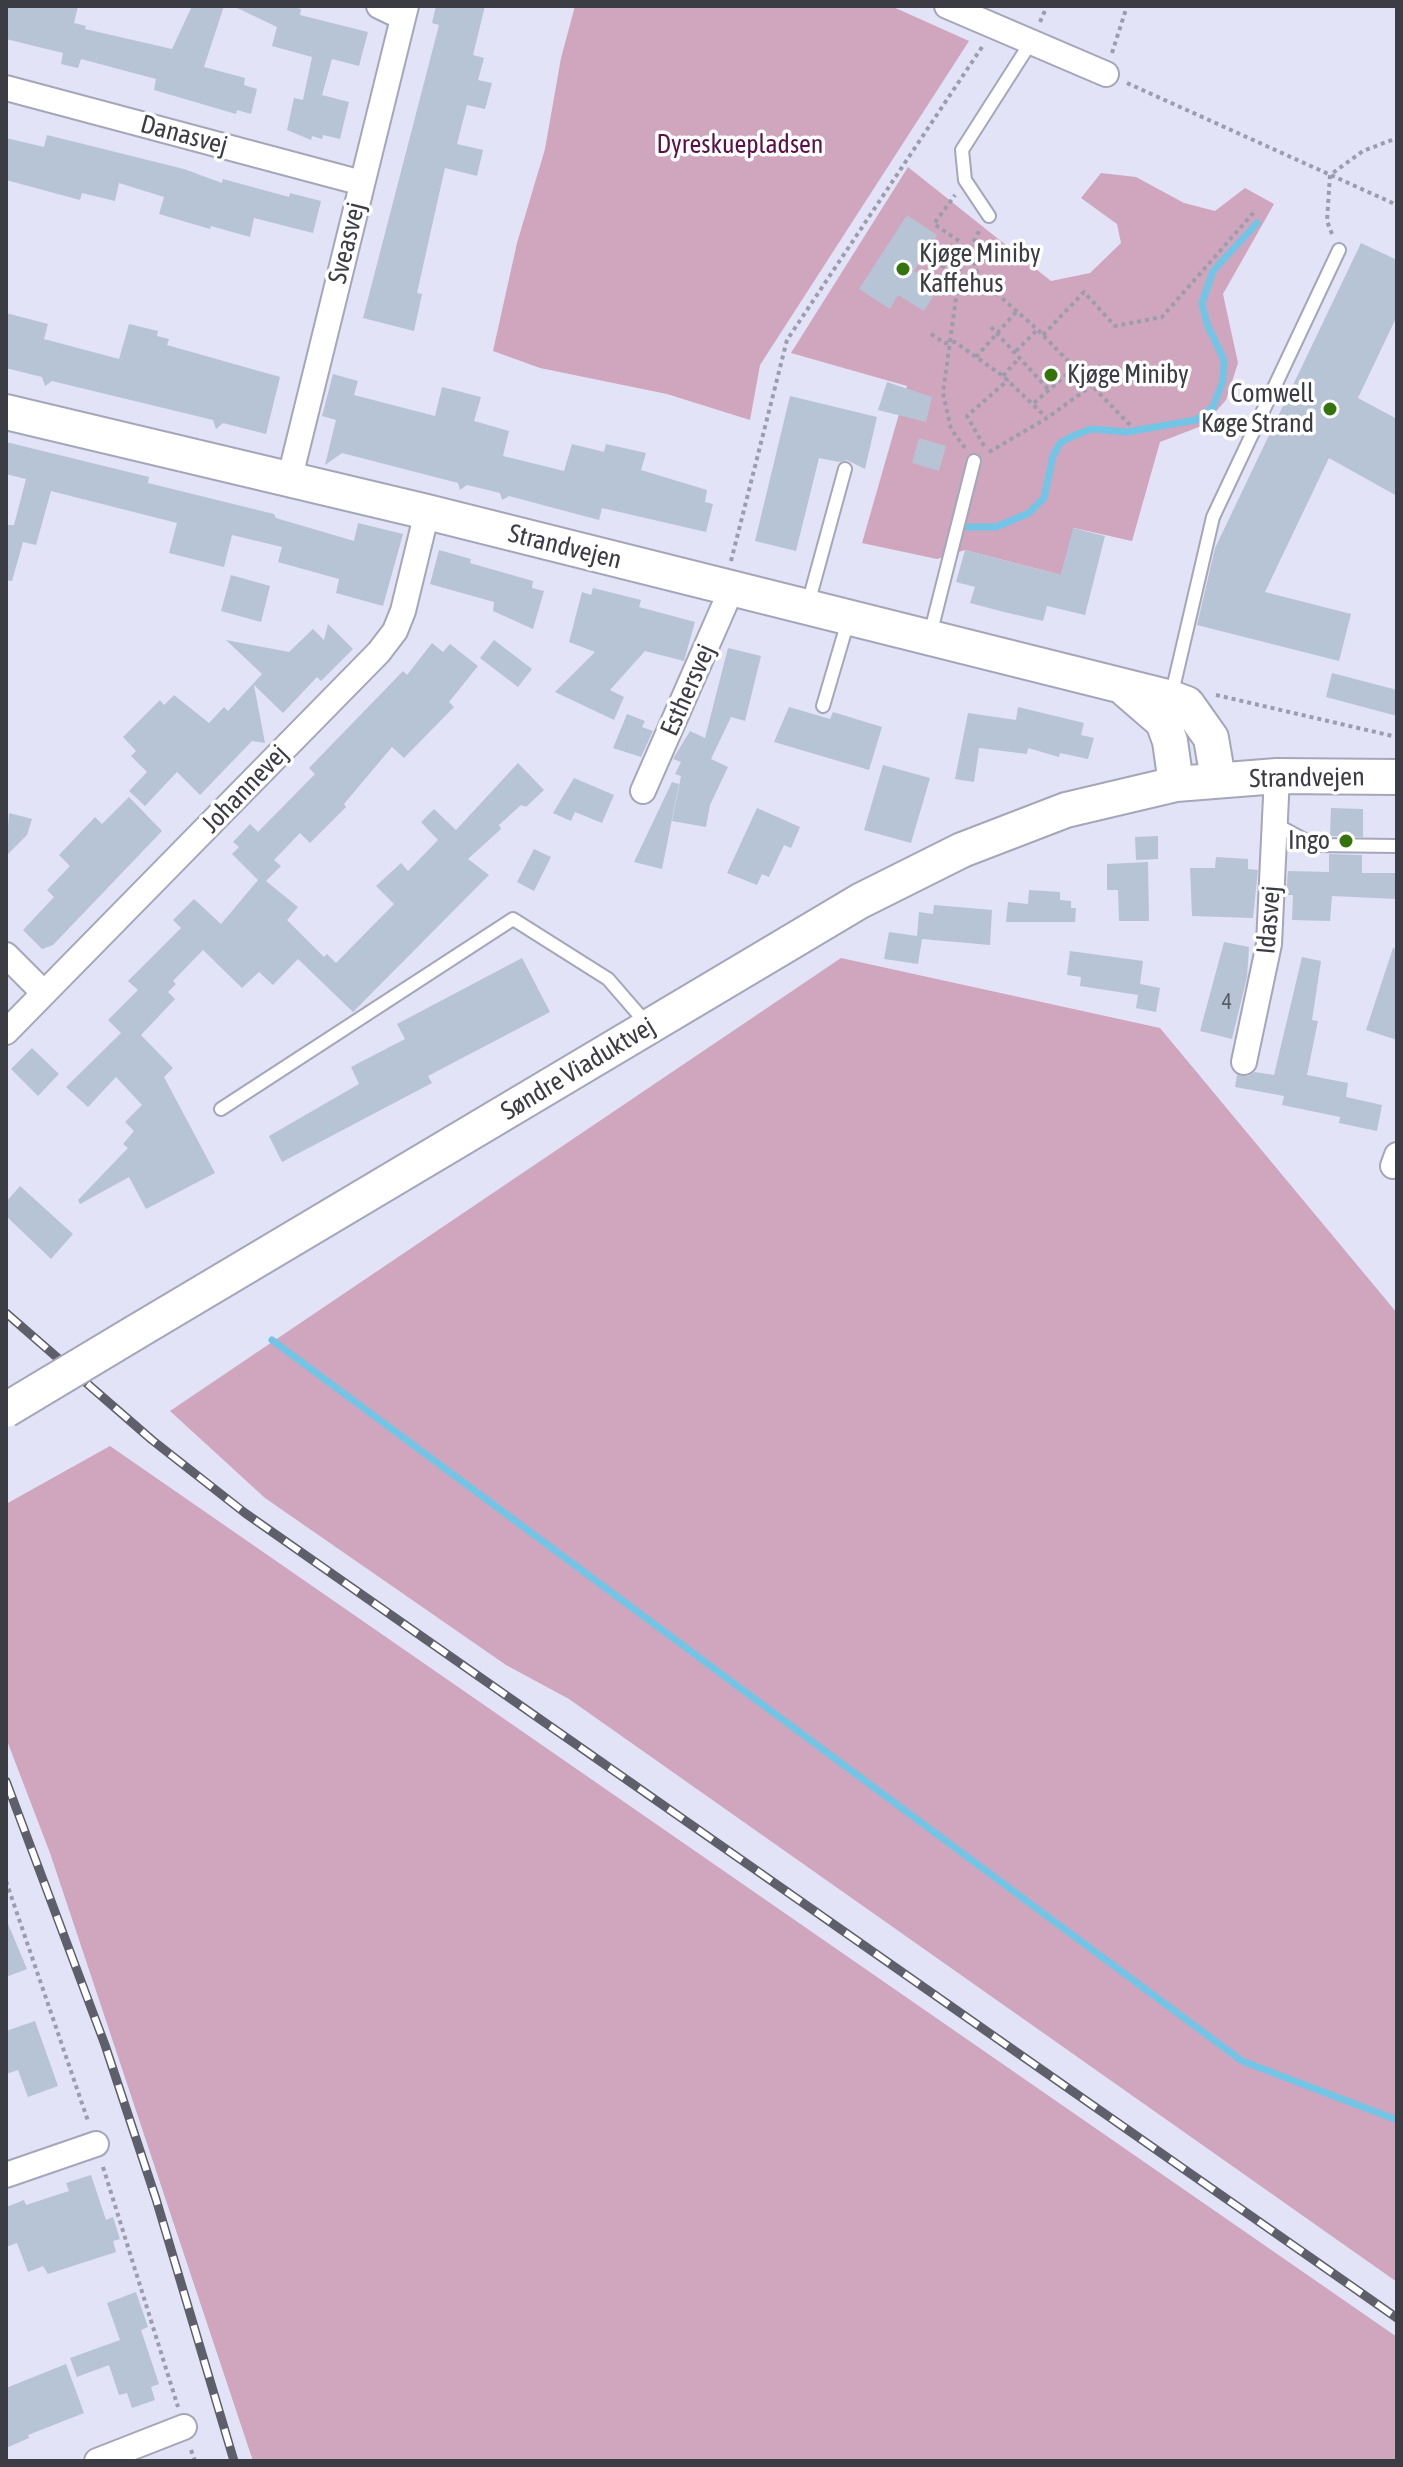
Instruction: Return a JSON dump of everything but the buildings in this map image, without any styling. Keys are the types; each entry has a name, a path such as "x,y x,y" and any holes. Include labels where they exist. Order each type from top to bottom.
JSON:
{"main road":[{"name":"Strandvejen","path":"6,412 427,512 1122,688 1172,691 1187,704 1211,738 1218,779"},
{"name":"Strandvejen","path":"1122,688 1163,722 1170,741 1176,784 1277,776 1397,777"},
{"name":"Søndre Viaduktvej","path":"6,1410 860,901 962,850 1066,810 1176,784"}],"street":[{"path":"379,6 404,12"},
{"path":"947,6 1106,74"},
{"name":"Sveasvej","path":"289,481 404,12"},
{"name":"Danasvej","path":"6,88 362,183"},
{"name":"Johannevej","path":"6,1032 395,631 427,512"},
{"name":"Esthersvej","path":"643,791 728,587"},
{"name":"Idasvej","path":"1244,1062 1269,944 1277,776"},
{"path":"6,955 44,993"},
{"path":"6,2175 96,2144"},
{"path":"97,2461 184,2427"}],"lane":[{"path":"989,216 965,180 962,150 1031,42"},
{"path":"1172,691 1213,517 1339,250"},
{"path":"929,638 974,461"},
{"path":"807,607 845,469"},
{"path":"823,706 849,617"},
{"path":"1275,824 1314,845 1397,846"},
{"path":"221,1109 513,919 608,979 649,1027"}],"path":[{"path":"1127,6 1106,74 1397,205"},
{"path":"728,587 787,340 995,27"},
{"path":"1330,175 1363,151 1397,138"},
{"path":"1330,175 1327,221 1339,250"},
{"path":"942,268 959,241 934,224 965,180"},
{"path":"1043,335 1084,292 1115,326 1162,317 1255,211"},
{"path":"974,461 951,429 943,393 960,269 970,243 989,216"},
{"path":"970,243 978,277 1038,330 1130,425"},
{"path":"976,357 1017,311"},
{"path":"991,327 1049,390"},
{"path":"1016,351 1038,330"},
{"path":"931,334 951,342 1006,378 1047,418"},
{"path":"1021,357 1006,378 967,416 988,452 1047,418 1091,386"},
{"path":"1034,403 1074,367"},
{"path":"1172,691 1397,737"},
{"path":"6,1881 96,2144 195,2461"}],"green space":[{"name":"Dyreskuepladsen","path":"575,6 891,6 969,41 760,365 750,420 667,394 540,368 493,351 517,243 545,149 561,58"},
{"name":"Kjøge Miniby","path":"908,167 1051,281 1090,273 1121,243 1117,224 1081,198 1101,173 1136,177 1184,203 1215,211 1245,188 1274,204 1223,294 1238,363 1226,400 1204,425 1160,442 1132,541 1074,528 1061,575 965,550 937,559 862,543 907,386 791,353"},
{"path":"841,958 1160,1028 1397,1313 1397,2282 569,1699 506,1665 265,1498 170,1411"},
{"path":"110,1446 1397,2337 1397,2461 253,2461 50,1853 6,1738 6,1504"}],"waterway":[{"path":"966,527 996,527 1029,513 1044,498 1053,456 1060,443 1073,436 1091,429 1127,432 1196,420 1213,407 1223,381 1224,360 1207,324 1202,303 1213,271 1257,223"},
{"path":"272,1340 1242,2061 1397,2120"}],"railway":[{"path":"6,1313 152,1440 245,1513 1397,2318"},
{"path":"6,1781 105,2045 156,2199 234,2461"}],"place":[{"name":"Kjøge Miniby Kaffehus","path":"903,269"},
{"name":"Kjøge Miniby","path":"1051,375"},
{"name":"Comwell Køge Strand","path":"1330,409"},
{"name":"Ingo","path":"1346,841"}]}
